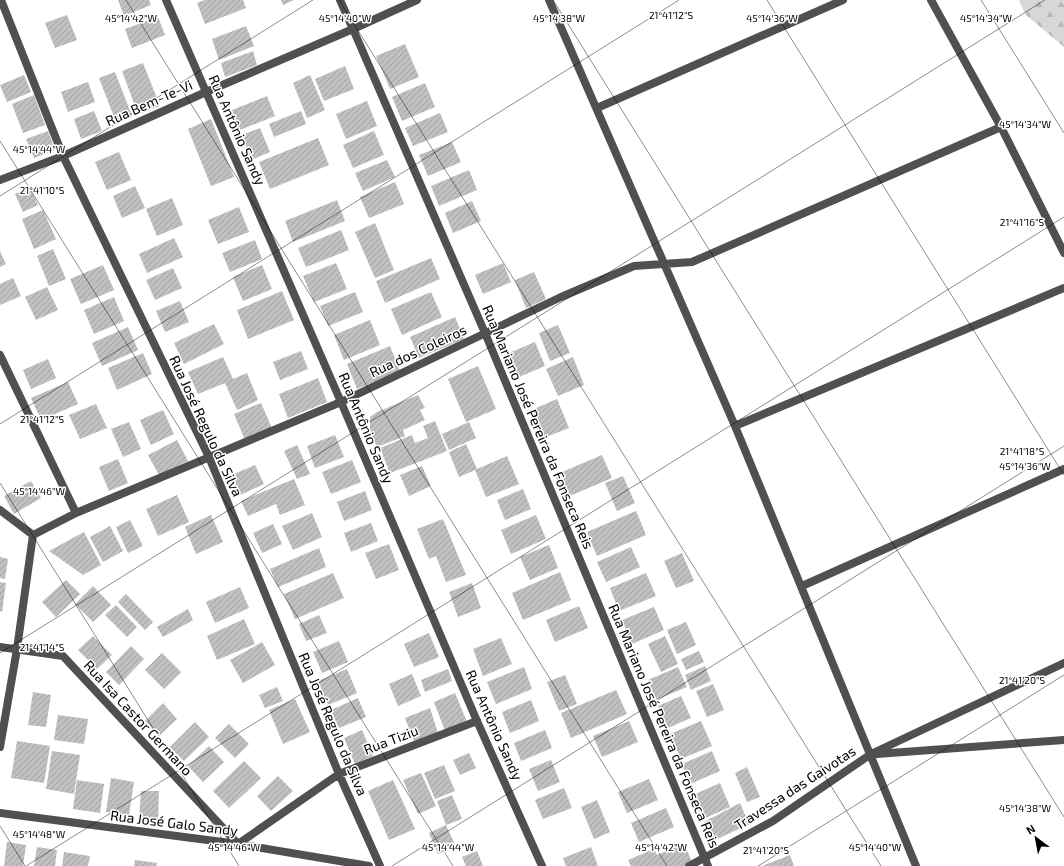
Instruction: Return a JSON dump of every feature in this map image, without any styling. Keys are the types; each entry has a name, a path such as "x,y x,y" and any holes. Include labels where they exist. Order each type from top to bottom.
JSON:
{"street":[{"name":"Rua José Regulo da Silva","path":"1,0 63,156 209,457 339,774 380,866"},
{"name":"Rua Antônio Sandy","path":"166,0 341,402 477,721 542,866"},
{"name":"Rua Mariano José Pereira da Fonseca Reis","path":"340,0 485,333 707,862"},
{"name":"Rua Bem-Te-Vi","path":"0,180 63,156 417,0"},
{"path":"549,0 597,108 662,263 735,426 916,866"},
{"path":"597,108 843,0"},
{"path":"931,0 1001,127 1064,253"},
{"name":"Rua dos Coleiros","path":"33,535 76,513 341,402 561,297 634,266 692,262 1001,127"},
{"path":"735,426 1064,288"},
{"path":"0,355 76,513"},
{"path":"802,586 1064,469"},
{"path":"0,510 33,535 17,649 0,747"},
{"name":"Rua Isa Castor Germano","path":"0,647 63,656 238,844"},
{"name":"Travessa das Gaivotas","path":"690,866 707,862 773,821 871,754 1064,662"},
{"name":"Rua Tiziu","path":"238,844 339,774 477,721"},
{"path":"871,754 1064,740"},
{"name":"Rua José Galo Sandy","path":"0,813 238,844 369,866"}],"green space":[{"path":"1019,0 1064,0 1064,47 1025,14"}],"building":[{"path":"118,0 149,0 151,5 124,16"},
{"path":"205,0 243,0 246,8 205,24 197,3"},
{"path":"281,0 294,0 283,5"},
{"path":"67,15 77,40 55,48 45,23"},
{"path":"158,17 165,35 132,48 125,29"},
{"path":"246,26 254,46 219,60 212,39"},
{"path":"405,44 419,77 390,89 376,56"},
{"path":"253,51 257,65 225,77 221,63"},
{"path":"143,63 160,106 138,114 122,71"},
{"path":"345,66 354,89 324,101 315,79"},
{"path":"115,72 132,116 116,122 99,78"},
{"path":"24,75 31,92 7,102 0,85"},
{"path":"310,75 325,110 307,118 293,83"},
{"path":"88,82 95,102 68,112 61,92"},
{"path":"425,83 435,107 402,121 392,97"},
{"path":"34,95 45,125 23,133 12,104"},
{"path":"267,96 275,116 240,130 232,110"},
{"path":"367,101 377,126 346,139 336,114"},
{"path":"94,111 102,131 81,139 74,119"},
{"path":"301,111 306,124 274,137 269,124"},
{"path":"440,113 448,132 413,146 405,128"},
{"path":"211,119 234,177 211,186 188,129"},
{"path":"260,128 270,152 251,160 242,135"},
{"path":"48,131 55,150 34,158 26,139"},
{"path":"374,131 384,155 353,168 343,145"},
{"path":"318,138 329,165 270,189 259,162"},
{"path":"452,142 461,162 428,176 419,155"},
{"path":"119,152 131,180 107,190 95,162"},
{"path":"387,160 395,177 363,191 355,173"},
{"path":"469,170 477,190 439,206 431,186"},
{"path":"395,182 404,204 369,218 360,197"},
{"path":"135,186 145,208 122,218 113,196"},
{"path":"30,187 38,205 23,212 15,194"},
{"path":"172,198 183,225 157,236 146,209"},
{"path":"337,200 345,221 293,242 285,221"},
{"path":"472,201 481,221 453,233 445,213"},
{"path":"239,207 249,232 218,244 208,220"},
{"path":"43,210 56,239 34,249 22,219"},
{"path":"375,223 394,270 375,278 355,232"},
{"path":"341,230 349,250 306,267 298,248"},
{"path":"174,238 183,257 147,273 139,254"},
{"path":"255,240 262,259 230,272 222,253"},
{"path":"53,249 66,279 49,286 37,256"},
{"path":"0,251 6,264 0,267"},
{"path":"431,258 440,279 385,303 376,281"},
{"path":"336,263 347,289 314,302 303,276"},
{"path":"503,263 511,282 483,294 475,275"},
{"path":"103,265 114,290 81,304 70,279"},
{"path":"262,265 272,289 243,301 233,277"},
{"path":"173,268 182,288 155,300 146,280"},
{"path":"534,272 546,299 526,308 515,280"},
{"path":"13,278 21,296 0,305 0,284"},
{"path":"47,287 58,310 36,320 25,297"},
{"path":"282,291 294,320 248,339 237,310"},
{"path":"355,292 363,312 328,326 320,306"},
{"path":"431,292 442,317 402,335 391,309"},
{"path":"114,297 124,321 94,334 84,310"},
{"path":"180,301 189,322 165,332 156,311"},
{"path":"455,317 464,339 419,358 410,337"},
{"path":"370,320 380,345 344,360 334,335"},
{"path":"214,324 224,344 184,364 174,343"},
{"path":"558,325 570,353 550,361 539,333"},
{"path":"128,327 138,350 102,366 92,343"},
{"path":"535,342 545,366 519,377 509,353"},
{"path":"390,346 400,371 357,389 347,364"},
{"path":"301,351 308,369 280,380 273,362"},
{"path":"143,353 152,374 117,390 108,368"},
{"path":"223,357 233,379 247,373 258,400 237,410 225,383 198,394 188,372"},
{"path":"573,357 584,385 558,396 546,369"},
{"path":"48,359 56,378 31,389 23,370"},
{"path":"478,366 496,409 466,422 448,379"},
{"path":"318,378 327,402 288,418 279,394"},
{"path":"68,382 78,404 41,420 31,398"},
{"path":"418,395 425,408 420,410 425,420 403,430 405,436 377,447 370,432 370,417 377,412"},
{"path":"557,399 569,428 541,439 529,411"},
{"path":"261,403 272,428 245,440 234,414"},
{"path":"96,404 107,428 80,439 69,415"},
{"path":"163,410 174,434 151,445 140,420"},
{"path":"435,421 447,451 390,473 380,448 412,435 415,443 428,438 423,426"},
{"path":"129,422 141,449 123,457 111,429"},
{"path":"469,422 476,438 449,450 442,434"},
{"path":"335,435 344,457 315,468 307,446"},
{"path":"177,440 188,461 159,475 148,455"},
{"path":"466,444 477,469 507,456 519,484 486,497 475,470 459,477 449,452"},
{"path":"297,445 310,474 297,479 284,451"},
{"path":"602,455 612,478 565,498 555,475"},
{"path":"118,459 128,483 109,491 99,467"},
{"path":"352,460 361,482 331,494 322,472"},
{"path":"255,465 264,484 240,495 232,475"},
{"path":"422,466 431,486 409,496 400,475"},
{"path":"623,476 635,503 617,511 605,483"},
{"path":"294,479 305,505 280,515 276,504 248,516 241,501"},
{"path":"31,481 41,498 14,514 4,496"},
{"path":"523,489 531,509 505,520 497,500"},
{"path":"365,491 372,510 344,521 337,502"},
{"path":"177,495 189,522 158,536 146,509"},
{"path":"636,511 646,535 597,556 587,532"},
{"path":"312,513 322,537 293,550 282,526"},
{"path":"211,515 223,542 196,554 185,527"},
{"path":"536,515 546,539 511,554 501,530"},
{"path":"443,519 466,575 446,582 436,556 429,559 417,529"},
{"path":"130,520 143,546 128,553 116,527"},
{"path":"371,523 378,541 351,552 344,533"},
{"path":"273,524 282,544 262,553 253,533"},
{"path":"110,526 123,551 103,562 90,537"},
{"path":"84,532 101,565 83,575 49,551"},
{"path":"389,544 399,570 376,579 365,553"},
{"path":"549,545 558,568 530,580 520,557"},
{"path":"631,547 640,567 606,582 597,562"},
{"path":"319,548 326,567 278,587 270,569"},
{"path":"682,553 694,581 676,588 664,561"},
{"path":"0,557 8,559 5,579 0,578"},
{"path":"560,572 571,600 523,620 512,593"},
{"path":"333,573 344,598 295,619 284,594"},
{"path":"646,573 656,596 619,611 610,588"},
{"path":"66,580 80,594 56,617 42,602"},
{"path":"0,582 6,583 2,612 0,611"},
{"path":"472,583 481,608 458,617 449,592"},
{"path":"93,586 111,605 93,622 75,604"},
{"path":"240,587 249,608 215,623 206,602"},
{"path":"126,594 153,622 145,630 118,602"},
{"path":"116,605 137,627 127,637 105,615"},
{"path":"579,606 588,628 555,642 546,620"},
{"path":"654,607 664,630 632,644 622,620"},
{"path":"188,609 193,620 163,637 157,627"},
{"path":"319,615 327,633 306,641 299,624"},
{"path":"244,619 255,644 217,660 207,636"},
{"path":"686,622 696,645 677,654 667,630"},
{"path":"429,633 439,657 414,667 404,644"},
{"path":"93,636 112,655 97,669 78,650"},
{"path":"665,636 678,664 661,672 648,644"},
{"path":"501,638 512,664 483,676 473,649"},
{"path":"339,641 348,662 322,673 313,652"},
{"path":"262,642 275,665 243,683 230,660"},
{"path":"131,646 144,659 119,685 106,672"},
{"path":"699,651 704,662 686,670 681,659"},
{"path":"162,653 181,672 164,689 145,670"},
{"path":"705,666 711,681 691,690 685,675"},
{"path":"524,667 532,689 496,704 487,682"},
{"path":"678,667 687,687 656,700 648,680"},
{"path":"347,669 357,693 328,705 318,681"},
{"path":"448,669 452,681 425,692 421,680"},
{"path":"412,674 421,696 398,706 389,684"},
{"path":"565,675 577,704 559,711 547,682"},
{"path":"713,684 724,710 707,717 696,691"},
{"path":"277,687 283,701 265,708 259,695"},
{"path":"616,690 627,714 571,738 561,713"},
{"path":"33,692 51,695 46,727 28,725"},
{"path":"455,693 467,722 445,731 434,702"},
{"path":"681,696 691,718 668,728 658,706"},
{"path":"358,698 366,717 339,728 331,710"},
{"path":"295,699 310,732 283,744 269,710"},
{"path":"531,700 539,721 510,733 502,712"},
{"path":"163,703 177,719 159,736 145,721"},
{"path":"430,708 438,733 414,741 405,718"},
{"path":"58,715 88,719 84,744 54,740"},
{"path":"629,721 638,742 602,757 593,736"},
{"path":"701,721 712,746 681,759 670,734"},
{"path":"195,722 209,737 184,761 170,747"},
{"path":"229,724 249,744 235,758 215,738"},
{"path":"362,730 373,756 355,764 344,738"},
{"path":"545,730 552,748 521,761 514,743"},
{"path":"17,741 50,746 44,783 11,778"},
{"path":"209,746 224,762 203,782 188,766"},
{"path":"52,751 80,755 74,794 46,789"},
{"path":"712,751 720,771 690,784 682,764"},
{"path":"469,753 476,768 460,775 453,760"},
{"path":"551,760 560,782 538,791 529,769"},
{"path":"244,761 261,778 229,808 213,791"},
{"path":"444,765 455,791 435,799 424,773"},
{"path":"747,767 760,797 747,802 735,773"},
{"path":"421,773 436,806 418,814 403,780"},
{"path":"278,776 293,791 271,811 257,796"},
{"path":"111,778 134,782 129,815 106,812"},
{"path":"649,779 658,800 627,813 618,792"},
{"path":"77,780 104,784 100,813 73,809"},
{"path":"393,780 415,829 389,840 368,791"},
{"path":"720,783 730,807 703,819 693,795"},
{"path":"564,788 572,808 543,819 535,800"},
{"path":"141,791 159,791 158,821 139,820"},
{"path":"452,795 462,819 446,825 437,801"},
{"path":"597,800 610,832 594,839 581,807"},
{"path":"740,803 749,824 711,842 704,822"},
{"path":"666,808 674,827 639,842 631,823"},
{"path":"446,825 456,847 438,854 429,833"},
{"path":"7,842 26,845 23,866 4,866"},
{"path":"684,843 692,862 683,866 631,866 628,860 654,849 657,855"},
{"path":"37,847 57,850 55,866 34,866"},
{"path":"591,847 598,866 566,866 563,858"},
{"path":"477,851 483,866 466,866 462,857"},
{"path":"64,852 90,856 88,866 62,866"},
{"path":"790,855 794,866 762,866"},
{"path":"135,860 157,863 156,866 134,866"}]}
